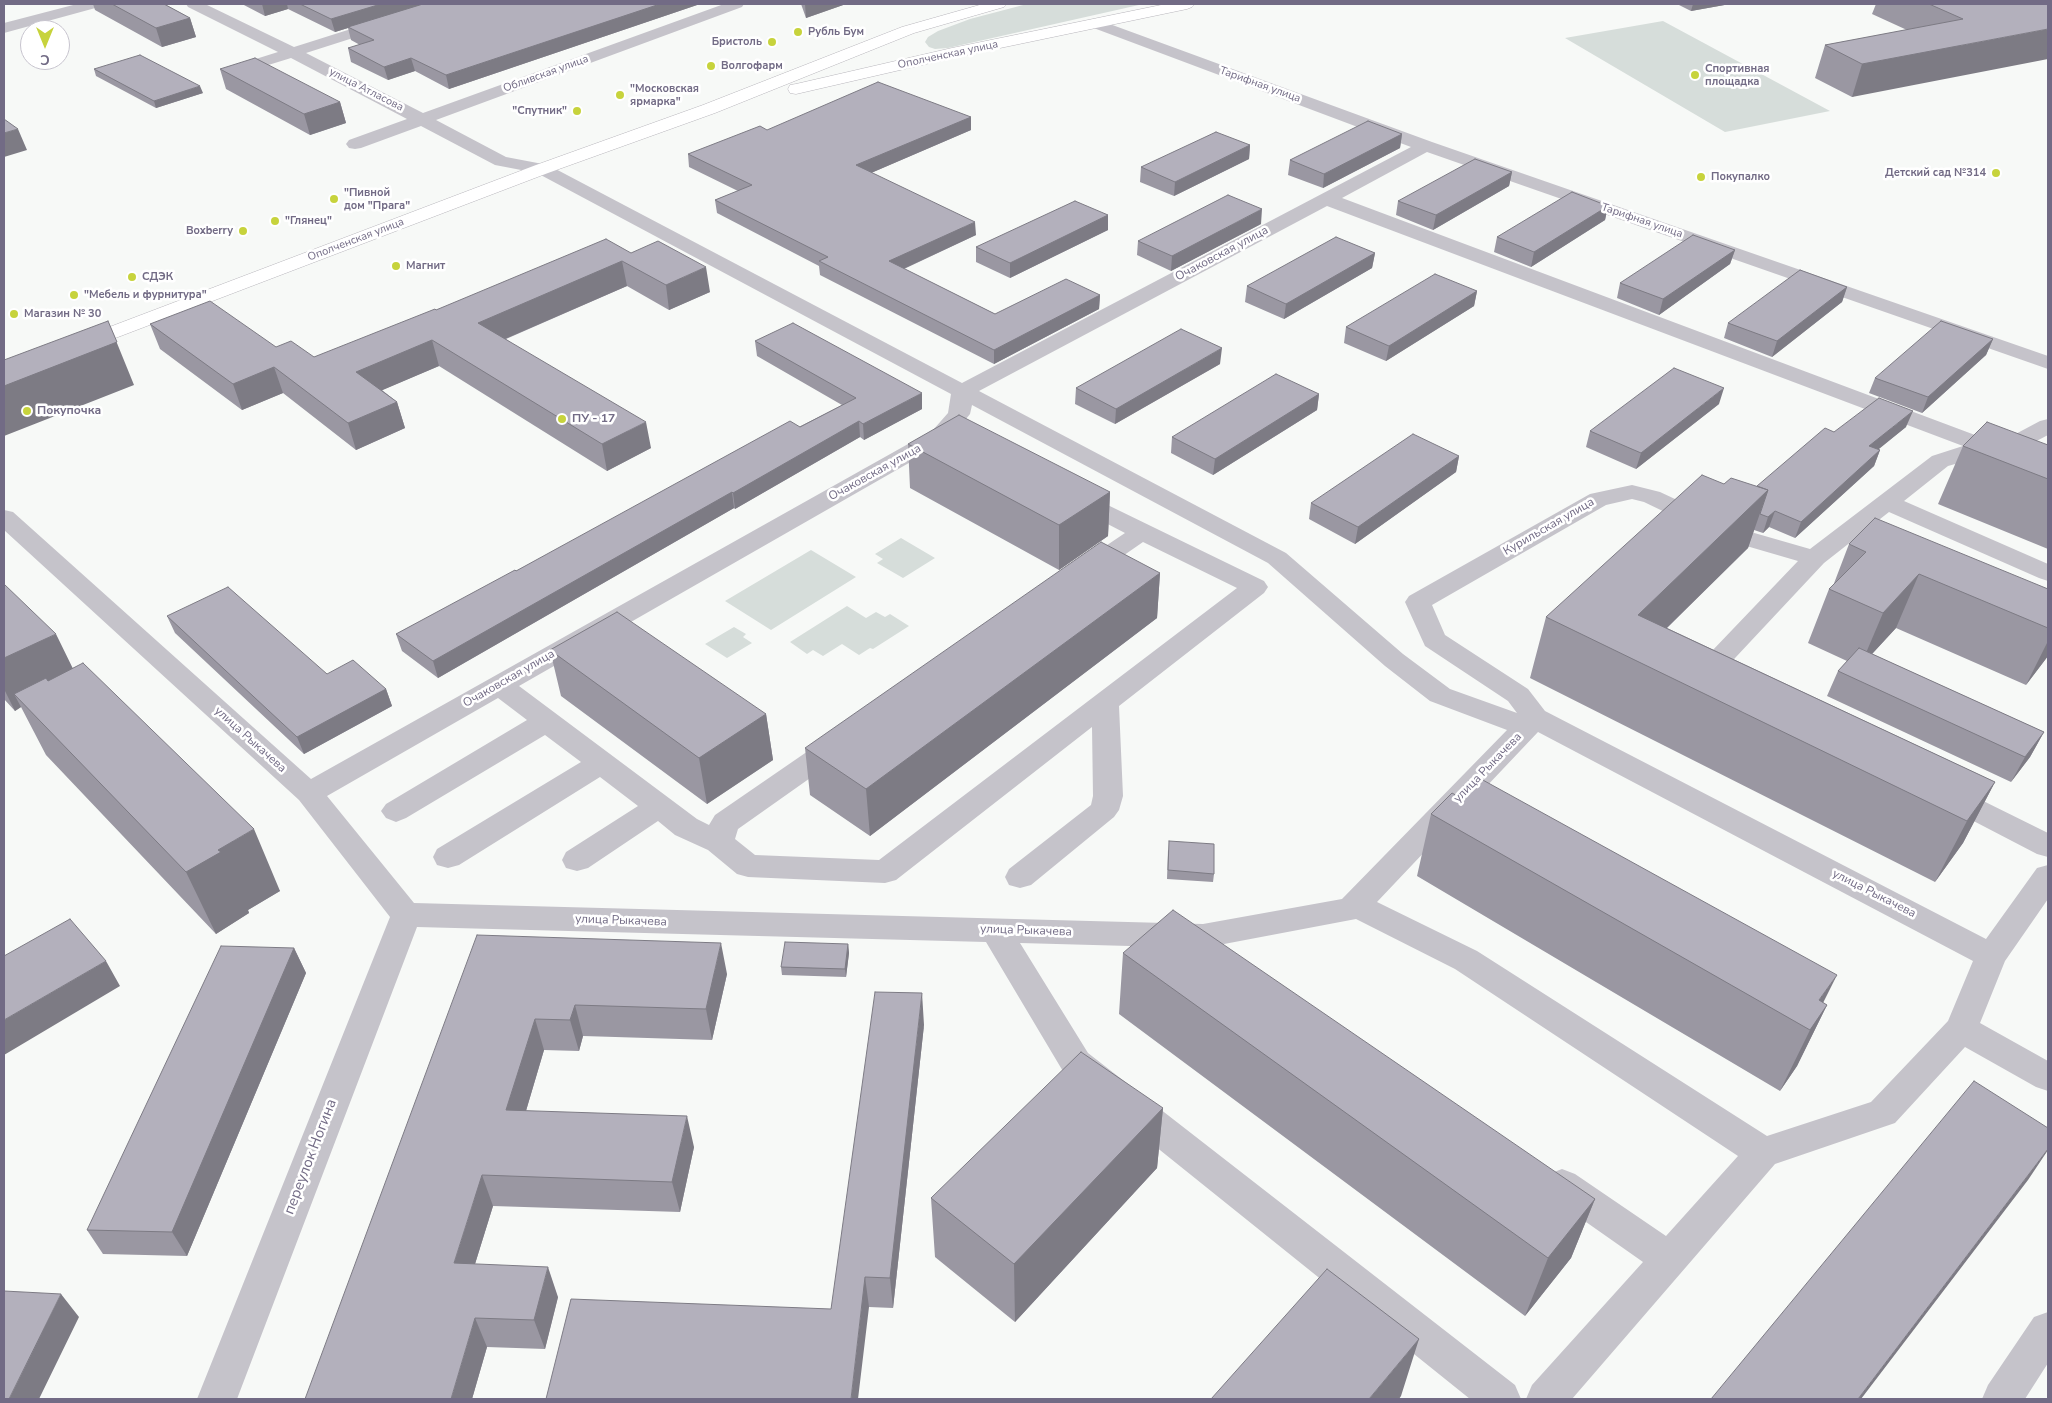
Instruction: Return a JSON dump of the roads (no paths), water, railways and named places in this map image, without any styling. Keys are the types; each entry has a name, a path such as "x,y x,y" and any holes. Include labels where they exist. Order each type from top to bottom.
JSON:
{"highway":[{"name":"Ополченская улица","path":"59,353 542,169 710,109 908,30 999,4"},
{"name":"Ополченская улица","path":"710,109 952,53 1187,4"},
{"path":"908,30 910,45 917,52 935,55 952,53"}],"street":[{"path":"4,28 94,4"},
{"name":"улица Атласова","path":"193,4 292,52 501,161 542,169 1277,558 1394,660 1440,695 1526,727 1535,718"},
{"path":"230,72 445,4"},
{"name":"Обливская улица","path":"355,144 737,4"},
{"name":"Тарифная улица","path":"1096,24 1426,146 2048,363"},
{"name":"Очаковская улица","path":"309,793 924,445 955,436 963,391 1426,146"},
{"path":"1327,199 1989,448 2048,474"},
{"path":"1730,688 1703,675 1815,558 1940,461 1963,453 2017,442 2048,426"},
{"path":"498,685 686,827 719,842 748,866 884,872 1255,587 1057,488"},
{"name":"Курильская улица","path":"1535,718 1518,695 1434,640 1418,602 1598,498 1632,492 1652,497 1728,533 1781,550 1815,558"},
{"path":"1886,502 2048,574"},
{"name":"улица Рыкачева","path":"4,517 309,793 406,915 1203,936 1351,909 1535,718 1991,956"},
{"path":"1066,585 1142,532"},
{"path":"1020,877 1104,810 1108,796 1105,702"},
{"path":"396,811 547,721"},
{"path":"719,842 725,823 854,733"},
{"path":"448,857 602,762"},
{"path":"1924,784 2048,846"},
{"path":"577,860 659,806"},
{"path":"1546,1399 1762,1153 1884,1113 1961,1029 1991,956 2048,876"},
{"path":"1356,905 1466,960 1762,1153"},
{"name":"переулок Ногина","path":"216,1399 406,915"},
{"path":"995,930 1076,1063 1501,1399"},
{"path":"1203,936 1236,959"},
{"path":"1961,1029 2048,1077"},
{"path":"1538,1168 1669,1259"},
{"path":"2002,1399 2048,1330"}],"place":[{"name":"Рубль Бум","path":"798,32"},
{"name":"Бристоль","path":"772,42"},
{"name":"Волгофарм","path":"711,66"},
{"name":"Спортивная площадка","path":"1695,75"},
{"name":"\"Московская ярмарка\"","path":"620,95"},
{"name":"\"Спутник\"","path":"577,111"},
{"name":"Детский сад №314","path":"1996,173"},
{"name":"Покупалко","path":"1701,177"},
{"name":"\"Пивной дом \"Прага\"","path":"334,199"},
{"name":"\"Глянец\"","path":"275,221"},
{"name":"Boxberry","path":"243,231"},
{"name":"Магнит","path":"396,266"},
{"name":"СДЭК","path":"132,277"},
{"name":"\"Мебель и фурнитура\"","path":"74,295"},
{"name":"Магазин № 30","path":"14,314"},
{"name":"Покупочка","path":"27,411"},
{"name":"ПУ - 17","path":"562,419"}]}
